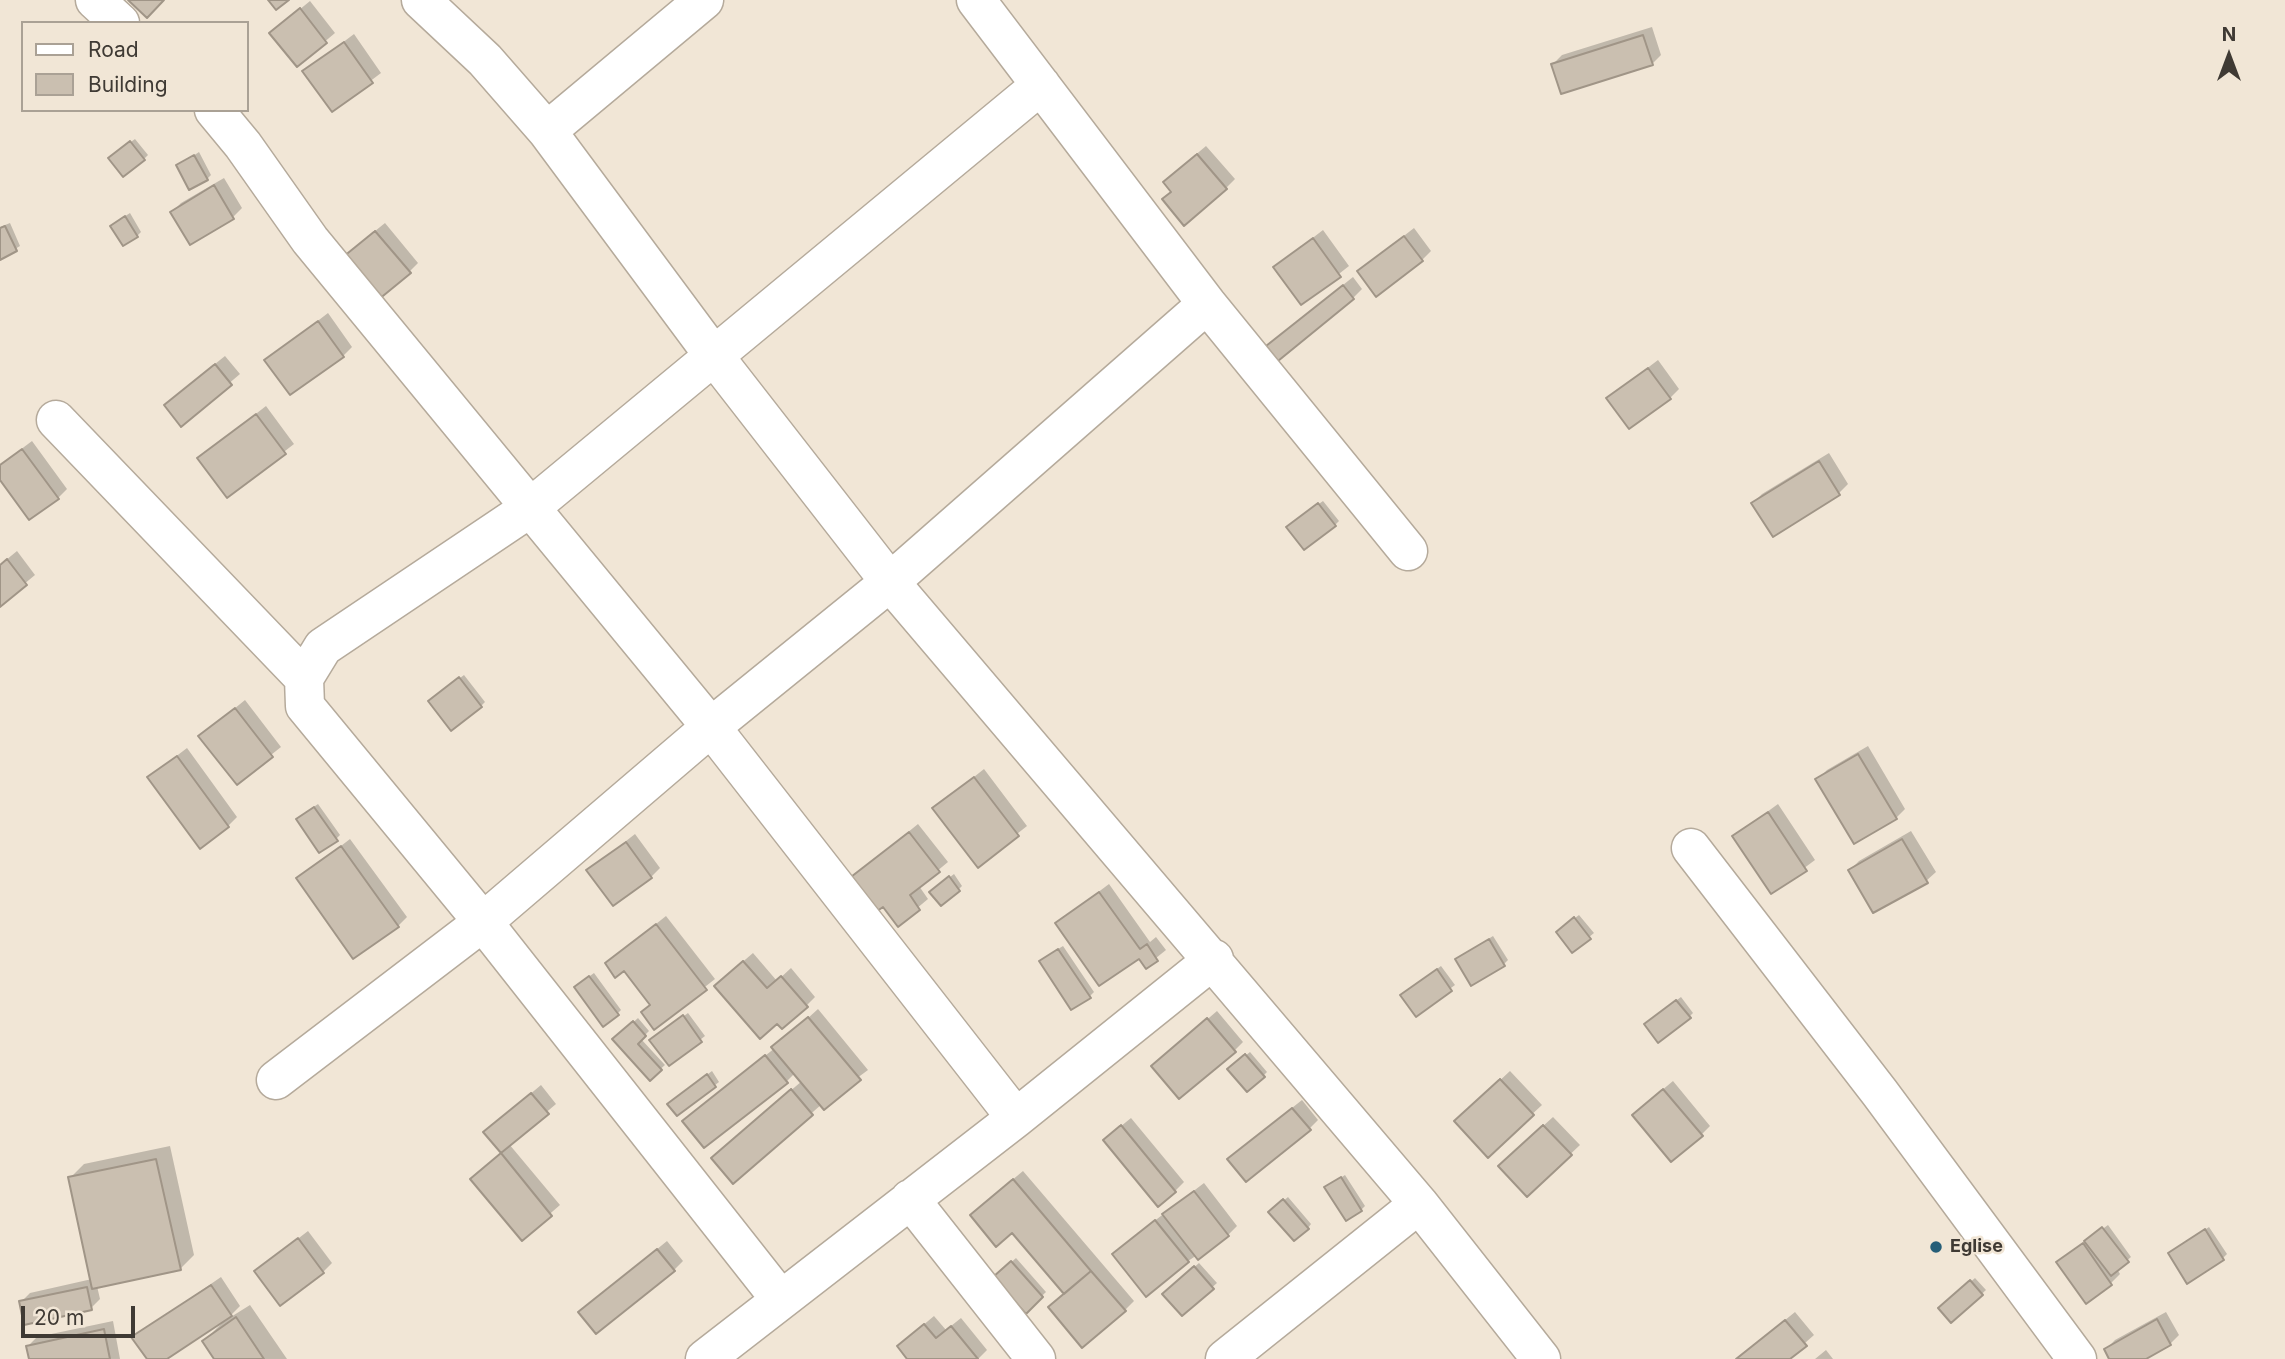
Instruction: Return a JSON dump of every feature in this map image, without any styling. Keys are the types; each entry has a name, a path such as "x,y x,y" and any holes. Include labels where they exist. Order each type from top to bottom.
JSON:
{"street":[{"path":"95,0 118,21"},
{"path":"421,0 485,60 547,131 714,356 890,582 1419,1204 1541,1359"},
{"path":"547,131 704,0"},
{"path":"976,0 1207,304 1408,551"},
{"path":"780,1300 483,922 305,706 304,678 323,647 530,508 1041,85"},
{"path":"216,112 243,145 310,240 711,727 1016,1118"},
{"path":"276,1080 483,922 711,727 890,582 1207,304"},
{"path":"56,420 304,678"},
{"path":"1691,848 1880,1093 2077,1359"},
{"path":"705,1359 1016,1118 1213,959"},
{"path":"910,1199 1036,1359"},
{"path":"1226,1359 1419,1204"}],"building":[{"path":"128,0 164,0 147,18"},
{"path":"268,0 289,0 276,10"},
{"path":"300,8 327,43 297,67 269,33"},
{"path":"1643,35 1653,65 1561,94 1551,64"},
{"path":"344,42 373,83 332,112 302,71"},
{"path":"130,141 145,160 123,177 108,158"},
{"path":"1197,154 1227,189 1184,226 1162,199 1171,192 1163,182"},
{"path":"194,155 208,180 189,190 176,165"},
{"path":"214,185 234,219 190,245 170,212"},
{"path":"125,216 138,237 123,246 110,226"},
{"path":"5,226 17,251 0,260 0,228"},
{"path":"375,231 411,273 378,300 343,257"},
{"path":"1404,236 1423,261 1376,297 1357,271"},
{"path":"1313,238 1341,277 1301,305 1273,267"},
{"path":"1343,285 1354,299 1278,361 1266,346"},
{"path":"318,321 344,357 290,395 264,360"},
{"path":"215,364 232,385 181,427 164,405"},
{"path":"1648,368 1671,399 1629,429 1606,398"},
{"path":"256,414 286,454 227,498 197,458"},
{"path":"22,449 59,499 29,520 0,480 0,465"},
{"path":"1819,461 1840,495 1773,537 1751,503"},
{"path":"1318,503 1336,526 1304,550 1286,527"},
{"path":"7,559 27,585 0,607 0,565"},
{"path":"459,677 482,707 451,731 428,701"},
{"path":"235,708 273,757 237,785 198,736"},
{"path":"1858,754 1897,819 1854,844 1815,779"},
{"path":"177,756 229,827 200,849 147,777"},
{"path":"974,777 1019,836 978,868 932,808"},
{"path":"314,807 338,841 319,853 296,819"},
{"path":"1768,812 1807,871 1771,894 1732,836"},
{"path":"909,832 940,872 910,895 920,910 898,927 883,907 873,914 847,880"},
{"path":"1902,839 1928,883 1873,913 1848,870"},
{"path":"626,842 652,878 613,906 586,870"},
{"path":"341,846 399,927 353,959 296,878"},
{"path":"949,876 960,891 941,906 929,892"},
{"path":"1099,892 1140,949 1147,944 1158,961 1146,969 1139,959 1099,986 1055,923"},
{"path":"1574,917 1591,939 1572,953 1556,932"},
{"path":"656,924 707,990 654,1030 641,1012 650,1005 624,971 615,978 605,963"},
{"path":"1489,939 1505,966 1471,986 1455,959"},
{"path":"1058,949 1091,998 1071,1010 1039,961"},
{"path":"743,961 767,988 781,976 808,1007 782,1029 777,1024 760,1039 714,986"},
{"path":"1437,969 1452,991 1416,1017 1400,995"},
{"path":"589,976 619,1015 603,1027 574,987"},
{"path":"1676,1000 1691,1018 1658,1043 1644,1024"},
{"path":"683,1015 702,1042 669,1066 649,1040"},
{"path":"808,1017 861,1080 824,1110 771,1047"},
{"path":"1207,1018 1236,1052 1179,1099 1151,1066"},
{"path":"633,1021 646,1036 638,1044 662,1070 650,1081 612,1039"},
{"path":"1245,1054 1265,1077 1247,1092 1227,1069"},
{"path":"765,1055 788,1083 704,1148 682,1121"},
{"path":"707,1074 716,1087 677,1116 667,1104"},
{"path":"1500,1079 1534,1115 1488,1158 1454,1121"},
{"path":"791,1089 813,1115 733,1184 711,1158"},
{"path":"1663,1089 1703,1136 1671,1162 1632,1115"},
{"path":"531,1093 549,1114 501,1153 483,1132"},
{"path":"1292,1108 1311,1130 1246,1182 1227,1159"},
{"path":"1121,1125 1176,1192 1158,1207 1103,1140"},
{"path":"1543,1125 1572,1155 1527,1197 1498,1166"},
{"path":"501,1153 552,1216 522,1241 470,1179"},
{"path":"156,1159 181,1270 92,1289 68,1177"},
{"path":"1341,1177 1362,1211 1346,1221 1324,1187"},
{"path":"1013,1179 1091,1271 1064,1294 1012,1233 996,1247 970,1215"},
{"path":"1194,1191 1229,1236 1198,1260 1162,1214"},
{"path":"1283,1199 1309,1229 1294,1241 1268,1212"},
{"path":"1155,1220 1189,1262 1146,1297 1112,1254"},
{"path":"2102,1227 2129,1262 2111,1276 2084,1241"},
{"path":"2205,1229 2224,1260 2187,1284 2168,1253"},
{"path":"298,1238 324,1273 280,1306 254,1271"},
{"path":"2083,1243 2112,1285 2086,1304 2056,1262"},
{"path":"657,1249 675,1271 596,1334 578,1312"},
{"path":"1011,1261 1043,1297 1026,1314 993,1277"},
{"path":"1194,1266 1214,1289 1182,1316 1162,1294"},
{"path":"1091,1271 1126,1311 1082,1348 1048,1307"},
{"path":"1970,1280 1983,1295 1951,1323 1938,1308"},
{"path":"211,1285 232,1316 167,1359 147,1359 131,1337"},
{"path":"87,1287 92,1310 24,1325 19,1301"},
{"path":"236,1317 264,1359 214,1359 202,1341"},
{"path":"2157,1319 2171,1345 2146,1359 2109,1359 2104,1349"},
{"path":"1785,1320 1807,1346 1790,1359 1736,1359"},
{"path":"924,1324 936,1338 951,1326 978,1359 907,1359 897,1346"},
{"path":"104,1329 110,1359 29,1359 26,1346"}],"place":[{"name":"Eglise","path":"1936,1247"}]}
